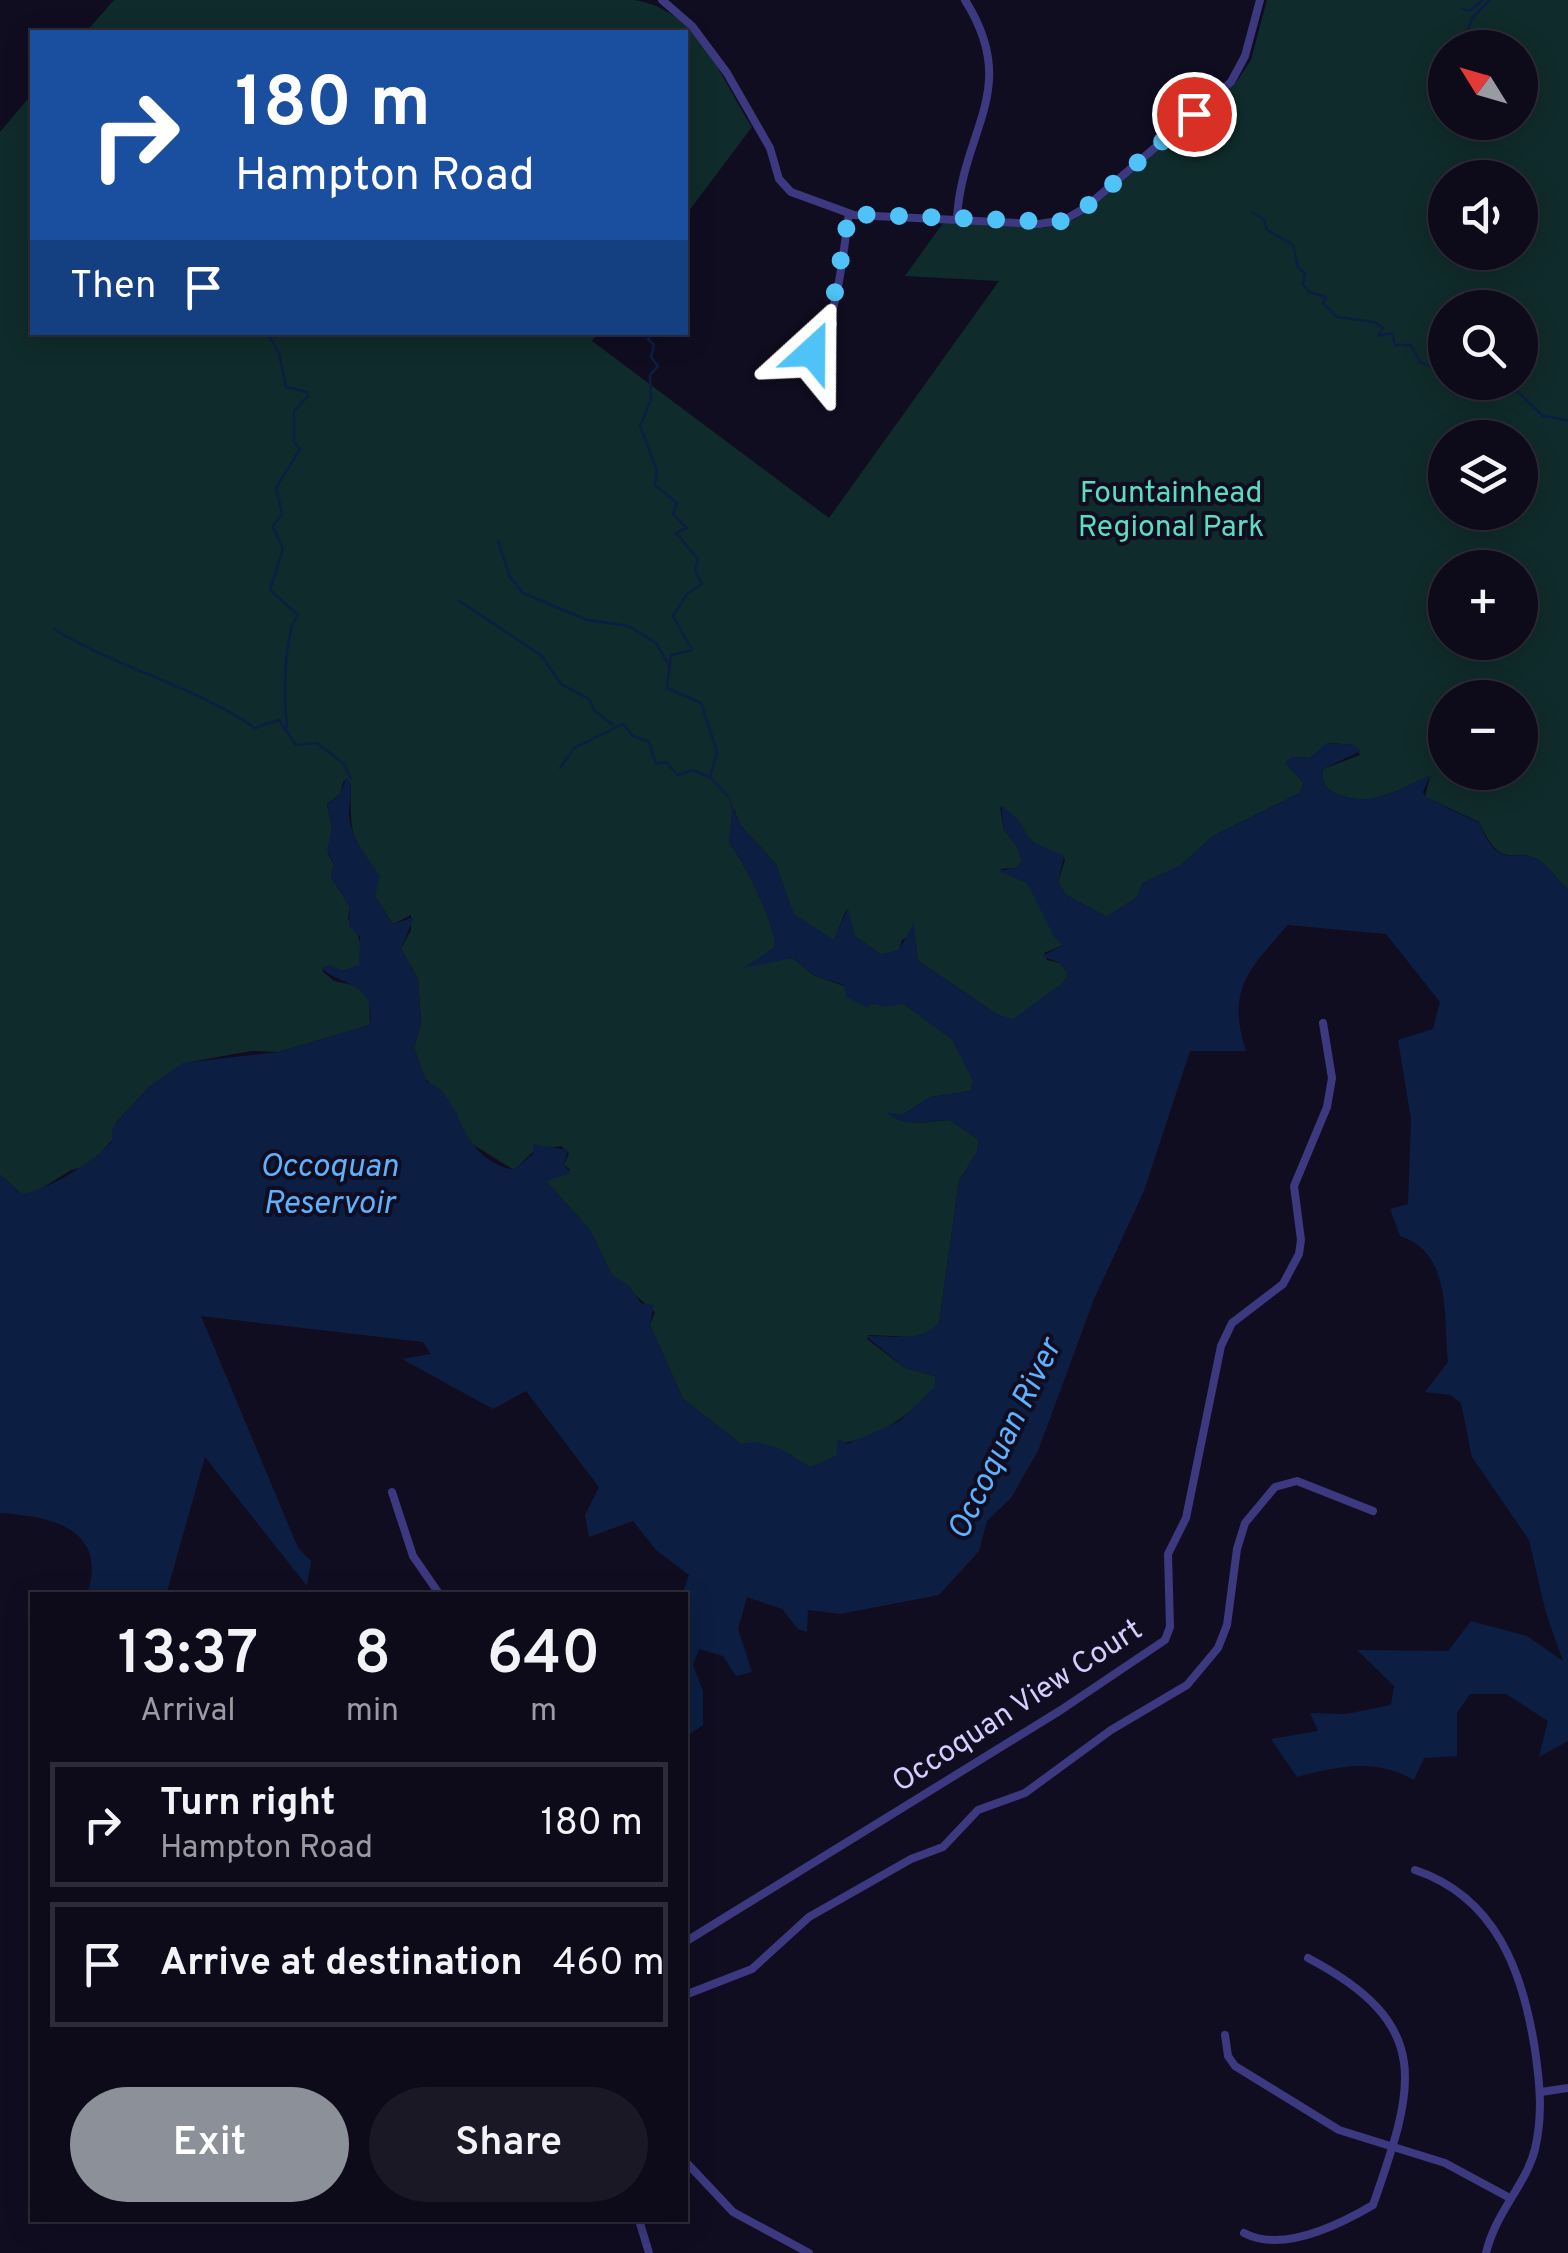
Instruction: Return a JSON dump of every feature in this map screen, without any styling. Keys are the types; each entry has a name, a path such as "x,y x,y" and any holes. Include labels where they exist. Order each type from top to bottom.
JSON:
{"street":[{"path":"662,0 692,26 728,73 770,148 781,183 800,197 849,214 1039,224 1079,212 1231,82 1245,56 1260,0"},
{"path":"957,217 962,170 987,106 992,76 988,53 965,0"},
{"path":"800,358 818,348 828,328 849,214"},
{"name":"Occoquan View Court","path":"688,1940 1062,1710 1166,1640 1170,1627 1168,1554 1189,1508 1221,1346 1232,1323 1283,1284 1301,1247 1294,1186 1327,1107 1332,1078 1323,1024"},
{"path":"688,1994 752,1968 809,1917 911,1859 943,1847 978,1810 1025,1792 1112,1730 1188,1686 1218,1648 1246,1524 1275,1487 1297,1481 1373,1511"},
{"path":"392,1492 413,1556 438,1592"},
{"path":"1415,1870 1444,1879 1472,1901 1511,1954 1529,2013 1541,2092 1533,2156 1508,2196 1486,2253"},
{"path":"1244,2233 1259,2242 1276,2243 1354,2216 1373,2204 1406,2095 1400,2035 1359,1986 1308,1958"},
{"path":"1225,2035 1228,2056 1235,2066 1301,2110 1339,2130 1445,2163 1508,2196"},
{"path":"1541,2092 1568,2088"},
{"path":"688,2163 732,2212 809,2253"},
{"path":"640,2222 650,2253"}],"green space":[{"path":"114,0 634,0 656,6 691,31 718,67 752,127 688,212 688,30 88,30"},
{"name":"Fountainhead Regional Park","path":"1267,0 1568,0 1568,890 1540,861 1502,853 1479,822 1425,797 1428,784 1428,790 1538,790 1538,680 1428,680 1428,777 1373,798 1350,798 1329,790 1323,781 1323,769 1360,755 1354,745 1329,743 1310,758 1293,757 1286,763 1304,783 1300,793 1213,836 1180,866 1143,883 1137,897 1107,917 1066,895 1058,882 1065,860 1031,840 1000,807 1004,830 1017,846 1022,861 1017,868 1000,869 1027,883 1063,945 1044,953 1047,960 1060,963 1068,974 1062,984 1013,1020 998,1015 918,961 914,933 902,940 899,950 881,955 855,936 846,910 834,941 793,914 776,864 740,825 734,809 729,843 759,895 775,940 774,948 751,964 793,958 813,975 844,986 864,1004 904,1004 952,1039 973,1080 971,1091 931,1097 902,1115 888,1113 909,1122 950,1120 979,1140 977,1152 959,1181 939,1323 930,1332 912,1337 869,1335 867,1339 905,1368 935,1376 936,1387 893,1423 869,1436 843,1443 836,1456 811,1467 801,1465 790,1454 741,1444 683,1399 650,1325 655,1312 612,1275 590,1230 546,1181 570,1170 564,1165 569,1153 561,1146 535,1150 514,1170 472,1144 458,1124 457,1114 424,1077 414,1048 421,1024 418,979 401,949 411,930 411,915 393,924 375,896 375,873 357,848 351,785 344,780 340,794 327,804 332,828 328,854 334,864 331,877 350,907 348,919 362,953 359,966 341,971 330,966 322,971 334,981 358,986 369,1000 370,1025 278,1052 251,1051 185,1063 148,1088 116,1123 112,1140 89,1166 71,1170 36,1192 22,1194 0,1175 0,132 30,96 30,335 596,335 592,341 829,518 999,281 905,276 943,223 1044,228 1074,220 1235,84 1251,60"}],"water":[{"name":"Occoquan Reservoir","path":"1327,743 1354,745 1361,751 1323,769 1325,784 1333,792 1350,798 1373,798 1428,777 1425,797 1479,823 1487,839 1502,854 1531,856 1540,861 1568,890 1568,1741 1539,1757 1548,1721 1506,1694 1470,1694 1457,1713 1457,1756 1424,1758 1414,1780 1371,1766 1342,1767 1297,1777 1271,1739 1318,1731 1310,1713 1346,1714 1391,1705 1394,1686 1357,1650 1448,1651 1471,1621 1527,1636 1563,1661 1546,1613 1529,1540 1472,1457 1461,1403 1450,1395 1425,1392 1448,1362 1442,1287 1429,1256 1417,1244 1400,1236 1390,1209 1408,1204 1411,1119 1398,1040 1433,1029 1440,1002 1386,934 1288,925 1252,968 1240,996 1240,1030 1246,1051 1190,1051 1144,1191 1094,1299 1038,1451 1011,1498 987,1521 979,1551 939,1595 840,1614 808,1610 807,1632 798,1629 782,1609 747,1597 738,1629 752,1672 736,1676 723,1656 699,1649 693,1665 703,1691 703,1725 688,1736 688,1592 683,1592 689,1575 656,1550 633,1521 589,1537 585,1515 599,1487 526,1391 493,1409 402,1359 431,1354 423,1342 201,1316 298,1548 311,1561 307,1586 205,1457 167,1592 88,1592 92,1573 90,1555 71,1530 39,1518 0,1513 0,1175 22,1194 71,1174 112,1141 112,1129 148,1088 183,1063 278,1052 370,1025 368,1000 363,993 321,968 330,965 341,971 359,966 360,937 349,926 350,907 331,877 334,863 327,851 332,828 327,805 340,794 347,777 351,785 351,826 380,876 375,896 393,924 414,917 401,949 418,979 421,1024 414,1048 427,1082 439,1089 471,1140 495,1163 514,1170 533,1154 533,1144 568,1150 564,1165 570,1173 546,1181 590,1230 612,1275 629,1286 641,1303 654,1305 650,1325 683,1399 741,1444 756,1442 778,1448 811,1467 836,1456 838,1439 848,1444 901,1420 935,1387 935,1376 905,1368 866,1336 914,1336 939,1323 959,1181 977,1152 979,1140 950,1120 908,1122 886,1112 902,1115 931,1097 971,1091 973,1080 952,1039 904,1004 885,1007 872,1003 868,1008 846,997 844,985 813,975 793,958 743,968 774,948 775,940 759,895 729,843 732,812 728,796 740,825 776,864 794,914 834,940 848,908 855,936 881,955 899,950 914,923 918,961 998,1015 1013,1019 1062,984 1068,974 1060,963 1042,956 1063,945 1054,937 1027,883 998,871 1017,868 1022,861 1017,846 1004,830 1001,805 1017,818 1032,842 1064,856 1058,882 1066,895 1107,917 1137,897 1143,883 1180,866 1213,836 1300,793 1304,783 1285,762 1293,757 1310,758"}],"waterway":[{"path":"1462,9 1469,11 1483,0"},
{"path":"1468,30 1473,17 1490,0"},
{"path":"1251,212 1264,219 1267,230 1293,245 1298,267 1305,273 1303,284 1309,292 1326,297 1323,303 1337,317 1374,322 1383,328 1378,336 1392,333 1395,345 1411,345 1420,362 1428,365"},
{"path":"269,335 279,353 286,387 307,392 308,396 294,411 294,442 300,449 276,488 282,514 273,526 283,549 270,590 298,615 287,652 287,727"},
{"path":"651,335 648,339 654,345 651,357 658,366 650,375 651,400 640,426 657,471 655,485 677,503 673,514 687,528 676,533 698,559 695,570 702,584 687,594 673,616 692,650 671,655 667,688 701,703 717,752 710,777 728,796"},
{"path":"1526,400 1543,416 1568,420"},
{"path":"498,541 510,577 523,593 587,620 628,626 656,643 670,667"},
{"path":"459,601 541,655 561,684 589,699 594,710 613,725"},
{"path":"54,629 207,700 255,728 279,720 296,745 317,743 344,764 351,779"},
{"path":"560,768 574,748 623,724 633,736 649,742 656,764 666,762 678,775 693,770 709,777"}],"route":[{"path":"812,352 822,341 830,320 849,214 962,217 1032,224 1059,222 1085,208 1194,114"}],"water label":[{"name":"Occoquan River","path":"1006,1440"}]}
